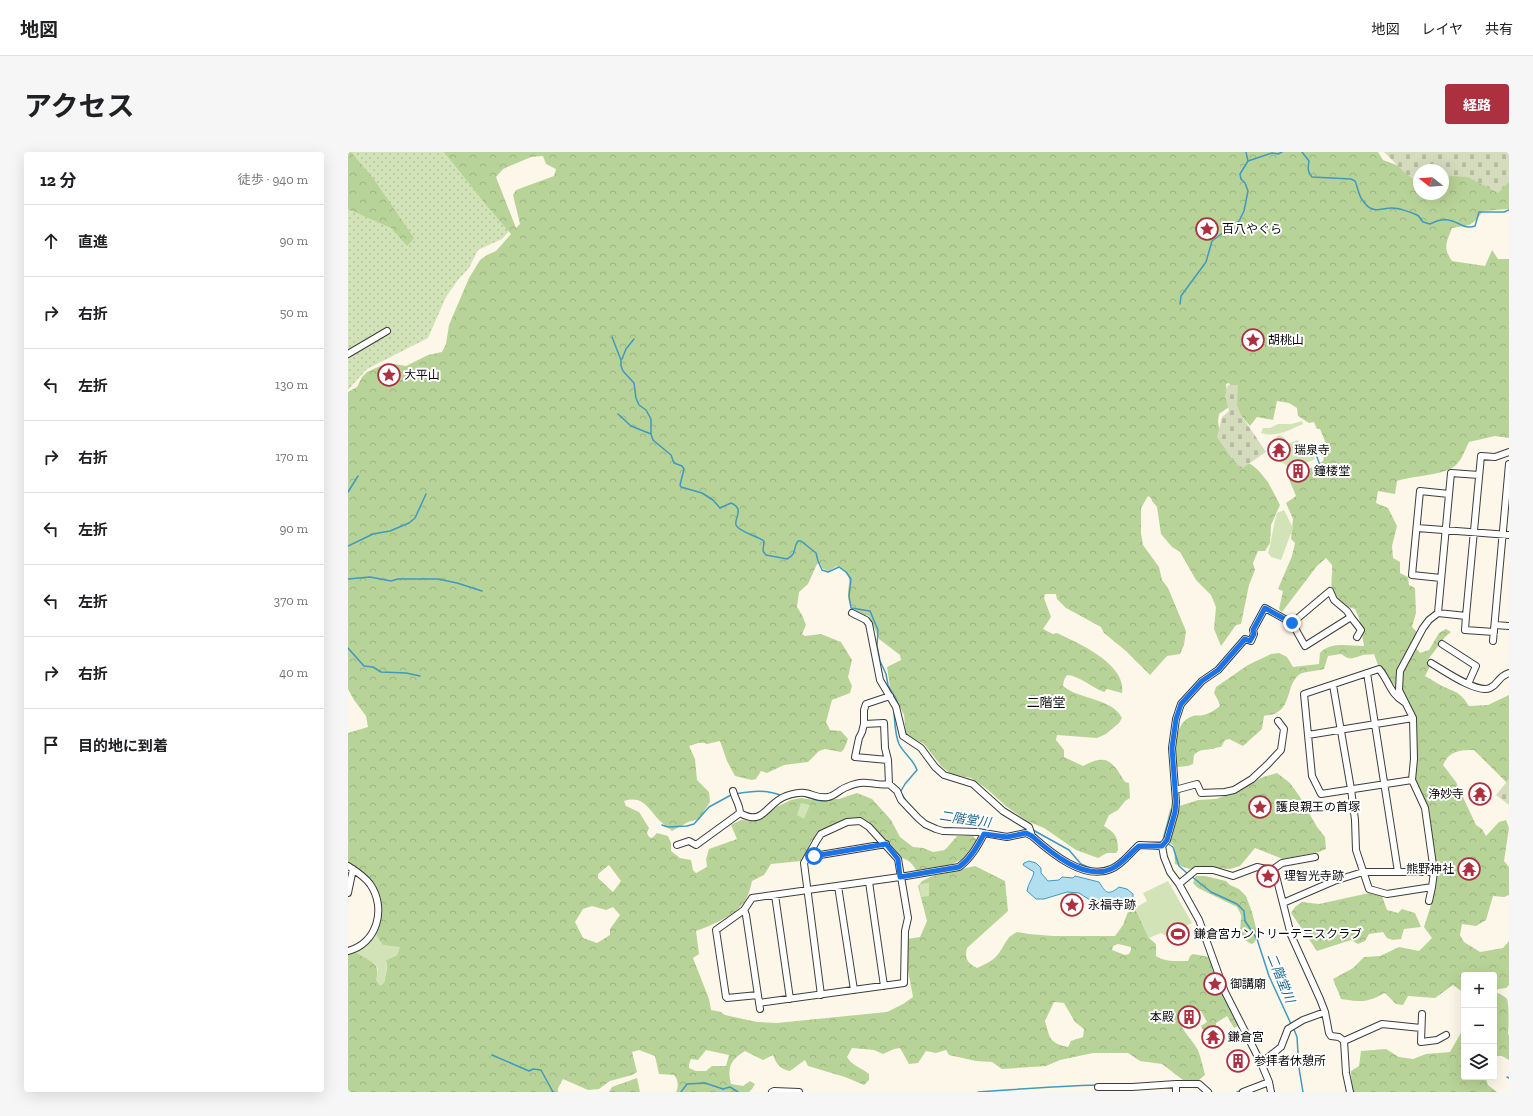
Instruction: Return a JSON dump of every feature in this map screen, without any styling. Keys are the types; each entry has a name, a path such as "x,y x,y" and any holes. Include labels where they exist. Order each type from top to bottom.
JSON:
{"street":[{"path":"348,354 387,331"},
{"path":"1494,632 1466,630 1466,616 1481,456 1495,457 1509,452"},
{"path":"1493,641 1506,535 1509,464"},
{"path":"1438,613 1451,473 1479,475"},
{"path":"1441,578 1412,575 1420,491 1449,494"},
{"path":"1417,528 1506,535"},
{"path":"1292,623 1330,590 1334,600 1347,611 1361,630 1357,637"},
{"path":"1162,846 1167,840 1175,812 1172,748 1176,719 1181,704 1202,681 1218,670 1245,639 1250,641 1254,634 1253,630 1265,608 1292,623 1305,646 1351,617"},
{"path":"852,613 866,620 869,624 880,680 897,710 903,736 921,748 935,767 944,775 973,784 1004,811 1029,827 1032,836"},
{"path":"1429,901 1434,872 1425,808 1412,780 1414,759 1413,718 1399,690 1400,671 1423,628 1429,620 1438,613 1466,616"},
{"path":"1495,625 1509,626"},
{"path":"1442,644 1476,666 1468,684"},
{"path":"1431,663 1468,684 1483,689 1489,689 1496,684 1500,677 1509,673"},
{"path":"1405,702 1395,695 1380,669 1304,694 1312,776 1321,794 1384,783 1412,780"},
{"path":"1366,673 1398,872"},
{"path":"1333,685 1351,789 1355,820 1356,850 1369,889 1387,894 1432,887"},
{"path":"888,760 855,757 864,724 864,710 866,704 890,696"},
{"path":"1308,735 1413,718"},
{"path":"1175,790 1197,784 1201,793 1225,792 1239,788 1268,764 1281,750 1284,729 1278,721"},
{"path":"864,724 884,723 885,748 891,786"},
{"path":"740,813 748,818 758,817 770,806 786,796 805,793 816,797 830,797 846,787 859,783 869,783 891,786 899,794 905,805 925,824 943,831 972,832 1007,837 1026,833 1064,861 1089,871 1103,872 1110,870 1117,866 1139,846 1162,846"},
{"path":"733,791 736,802 740,808 740,813"},
{"path":"677,845 688,841 696,845 740,813"},
{"path":"744,910 746,914 760,1006 821,994 904,984 905,931 908,918 898,859 886,844 864,823 856,820 821,834 816,840 804,863 821,994"},
{"path":"758,995 726,997 716,930 744,910 752,898 869,882 959,867 976,849 984,834"},
{"path":"809,855 814,856 886,844"},
{"path":"1162,846 1164,857 1170,872 1179,884 1199,920 1225,992 1261,1063 1269,1082 1271,1092"},
{"path":"1272,870 1282,863 1315,857"},
{"path":"1179,884 1196,870 1213,870 1233,876 1257,866 1272,870 1276,876 1291,935 1325,1012 1331,1036 1339,1037 1344,1041 1346,1073 1350,1092"},
{"path":"348,893 351,868 366,879 372,886 376,898 378,916 375,930 366,943 356,949 348,951"},
{"path":"1283,903 1334,881 1363,872 1434,872"},
{"path":"869,882 884,986"},
{"path":"838,886 854,990"},
{"path":"775,895 790,999"},
{"path":"1261,1063 1281,1047 1288,1029 1303,1020 1325,1012"},
{"path":"1422,1014 1421,1042 1437,1040 1446,1035"},
{"path":"1344,1041 1382,1024 1421,1028"},
{"path":"1243,1092 1269,1082"},
{"path":"1176,1084 1176,1092"},
{"path":"1098,1087 1199,1084 1208,1092"},
{"path":"772,1092 799,1092"}],"green space":[{"path":"348,152 460,152 467,181 513,227 502,239 478,250 469,268 446,297 428,338 367,369 348,390"},
{"path":"348,152 351,152 373,178 414,238 407,246 391,228 348,209"},
{"path":"444,152 1378,152 1383,160 1402,167 1413,175 1413,200 1449,200 1449,166 1509,180 1509,209 1483,211 1473,223 1452,228 1446,249 1452,261 1485,266 1492,250 1498,259 1509,259 1509,438 1495,436 1469,442 1455,466 1436,473 1397,481 1395,494 1378,491 1376,503 1388,508 1397,526 1392,546 1393,558 1400,562 1400,573 1408,577 1409,585 1415,588 1416,613 1412,627 1417,632 1412,643 1420,653 1429,650 1439,633 1446,629 1451,632 1445,637 1427,661 1430,666 1425,676 1457,693 1469,706 1488,705 1509,695 1509,785 1474,750 1456,752 1445,760 1443,765 1456,782 1476,825 1482,829 1486,836 1499,822 1506,820 1509,828 1504,861 1509,867 1509,895 1504,897 1493,896 1486,920 1476,926 1462,924 1460,935 1464,942 1480,952 1503,948 1509,941 1509,985 1506,988 1497,990 1497,972 1461,972 1461,991 1453,985 1435,998 1408,996 1403,1005 1396,1004 1385,993 1373,999 1364,1001 1341,999 1333,979 1353,968 1364,957 1380,956 1399,947 1419,951 1432,938 1424,927 1431,905 1437,871 1426,803 1415,779 1415,732 1403,696 1378,665 1374,654 1354,658 1346,657 1341,654 1328,656 1324,669 1300,674 1293,683 1285,705 1275,714 1264,716 1262,729 1243,746 1229,739 1225,740 1221,747 1199,751 1194,755 1193,764 1188,766 1177,767 1173,760 1177,734 1183,723 1193,716 1207,714 1220,706 1214,693 1216,687 1248,665 1271,654 1279,653 1287,657 1293,667 1319,664 1320,653 1324,649 1341,645 1364,646 1359,618 1355,609 1340,604 1333,596 1332,565 1326,558 1317,566 1282,612 1279,609 1283,591 1278,589 1292,556 1295,543 1291,539 1293,519 1286,503 1296,496 1289,479 1289,473 1291,470 1296,475 1323,461 1327,446 1320,429 1317,429 1314,422 1309,423 1298,416 1297,408 1289,403 1277,401 1273,420 1257,417 1250,426 1237,411 1233,391 1229,383 1226,384 1229,407 1219,414 1218,421 1220,438 1246,462 1258,470 1268,482 1280,505 1271,525 1270,543 1265,551 1258,551 1253,563 1255,570 1249,585 1241,624 1236,625 1221,646 1214,629 1216,607 1211,595 1196,580 1180,552 1172,547 1161,534 1157,507 1148,496 1141,508 1141,533 1143,545 1159,567 1162,580 1168,588 1186,631 1184,645 1180,654 1167,656 1150,675 1126,651 1104,633 1101,627 1066,608 1057,599 1056,594 1045,594 1044,598 1051,617 1043,629 1053,634 1057,633 1066,637 1099,656 1117,673 1122,683 1122,693 1107,689 1104,692 1076,677 1067,675 1063,686 1070,691 1111,707 1117,711 1122,718 1119,723 1106,734 1097,738 1057,735 1056,740 1064,750 1064,757 1083,766 1098,760 1108,761 1112,764 1125,782 1129,783 1130,798 1125,801 1118,810 1109,815 1104,826 1115,835 1118,850 1116,853 1107,853 1098,858 1076,850 1044,828 1027,821 971,778 951,774 942,767 924,744 906,735 904,715 890,687 887,667 901,660 900,655 879,639 869,616 857,611 851,606 848,598 849,581 847,574 837,566 828,571 822,568 820,563 817,564 808,584 799,592 797,607 806,625 802,634 805,636 821,634 841,642 852,660 848,677 852,686 850,693 832,700 826,722 830,730 841,731 848,739 844,749 841,752 825,749 819,751 808,762 784,765 767,773 761,771 756,779 752,780 735,776 727,761 720,741 707,744 698,743 689,746 695,759 697,780 709,792 710,802 699,819 688,822 672,831 660,821 645,804 636,800 624,801 626,806 639,812 649,828 647,833 649,837 652,838 657,833 668,836 671,843 671,851 680,858 691,860 693,870 696,873 707,867 706,859 709,849 737,839 731,825 741,820 756,821 770,810 791,800 801,798 812,800 839,799 857,793 872,799 891,820 900,837 913,847 923,848 933,852 945,850 957,836 973,836 978,841 966,856 959,861 944,867 916,870 911,863 898,857 858,820 825,829 811,841 802,861 771,864 764,875 752,881 746,899 736,911 713,924 696,931 699,954 693,958 709,999 711,1010 721,1012 725,1015 757,1022 777,1023 887,1012 903,1004 913,997 908,970 907,939 920,937 927,921 918,886 922,881 933,876 975,866 1005,881 1008,911 967,948 966,958 971,965 977,968 986,964 997,956 1008,939 1017,932 1053,936 1115,936 1123,925 1129,909 1135,908 1149,938 1156,944 1156,956 1167,960 1188,961 1190,956 1193,954 1209,957 1214,961 1218,982 1238,1021 1238,1026 1234,1028 1227,1016 1216,1023 1216,1027 1212,1029 1214,1033 1206,1036 1201,1026 1207,1022 1201,1011 1195,1012 1187,1008 1180,1013 1183,1028 1198,1050 1201,1059 1205,1075 1199,1080 1183,1080 1162,1064 1140,1061 1128,1053 1093,1053 1060,1060 1046,1066 1002,1069 992,1062 976,1061 949,1055 946,1050 936,1053 926,1051 918,1063 909,1064 900,1048 883,1054 874,1050 852,1048 847,1057 851,1062 869,1074 869,1080 864,1085 845,1077 808,1066 805,1060 790,1071 779,1066 773,1055 763,1060 745,1051 733,1061 729,1073 731,1084 743,1086 750,1081 755,1084 749,1092 676,1092 678,1083 674,1075 659,1074 655,1056 639,1050 632,1052 637,1072 632,1075 610,1081 599,1089 588,1090 563,1079 558,1088 558,1092 348,1092 348,953 355,952 374,963 377,974 384,983 387,969 386,960 397,955 399,947 385,946 379,941 375,930 378,896 348,863 348,733 368,727 366,716 348,689 348,392 357,387 362,377 367,372 385,364 406,366 428,355 442,352 446,344 449,325 469,278 480,260 496,251 511,234","holes":["543,156 546,164 556,169 554,176 516,190 513,195 520,224 516,228 496,177 503,169 531,157","609,865 621,881 613,892 598,878 598,874","592,906 606,910 613,907 620,915 610,929 610,935 597,943 583,938 575,922 583,909","1118,944 1131,947 1129,954 1125,955 1112,950 1113,946","1054,1002 1064,1003 1075,1022 1084,1029 1083,1037 1071,1041 1068,1047 1057,1044 1049,1036 1045,1021","706,1050 729,1055 726,1066 712,1066 706,1071 696,1071 689,1068 691,1059 698,1060"]},
{"path":"1384,152 1509,152 1509,182 1498,193 1468,177 1449,177 1449,164 1413,164 1413,178 1407,175"},
{"path":"1228,385 1238,385 1237,405 1241,415 1266,452 1241,469 1217,437 1222,417 1229,411 1225,396"},
{"path":"1302,421 1303,424 1282,433 1272,435 1261,433 1263,428 1270,428 1278,424 1291,424"},
{"path":"1279,435 1285,438 1287,444 1298,440 1301,447 1308,444 1315,459 1293,469 1267,454 1273,440"},
{"path":"1284,510 1293,528 1281,560 1271,557 1268,553 1277,513"},
{"path":"1277,773 1290,783 1300,797 1317,827 1325,837 1326,849 1319,852 1283,859 1255,848 1240,866 1230,869 1206,867 1190,869 1175,864 1174,846 1163,837 1170,809 1198,800 1216,799 1234,792 1263,777"},
{"path":"1509,779 1509,805 1496,795"},
{"path":"801,803 810,805 804,819 797,815"},
{"path":"1196,876 1205,876 1226,881 1230,885 1239,889 1246,896 1257,932 1257,938 1254,943 1251,944 1244,939 1241,934 1241,916 1237,907 1198,888 1193,883"},
{"path":"1168,881 1192,923 1166,936 1161,933 1149,938 1135,908 1147,901 1143,893"},
{"path":"929,883 929,896 921,897 919,884"},
{"path":"1369,893 1382,896 1387,910 1398,913 1402,909 1415,913 1421,927 1404,929 1401,939 1393,940 1387,938 1383,932 1369,934 1365,941 1358,944 1351,940 1317,951 1291,913 1295,907 1302,902 1319,904"},
{"path":"375,933 383,945 400,947 397,955 386,960 387,969 384,983 380,986 376,980 378,969 375,964 355,952 363,947"},
{"path":"1497,993 1506,998 1508,1002 1509,1060 1502,1056 1497,1056"},
{"path":"1461,1033 1461,1080 1486,1080 1488,1085 1497,1092 1352,1092 1351,1071 1359,1066 1361,1051 1386,1049 1399,1057 1413,1059 1426,1054 1450,1052"},
{"path":"637,1078 640,1092 609,1092 612,1087"}],"water":[{"path":"1029,861 1036,863 1041,868 1041,873 1048,881 1059,880 1062,877 1073,878 1075,876 1099,882 1108,892 1112,892 1119,887 1127,889 1133,894 1133,899 1126,907 1122,908 1100,902 1093,902 1079,893 1067,892 1044,899 1036,899 1027,891 1034,872 1023,865"}],"waterway":[{"path":"1246,152 1248,161"},
{"path":"1248,161 1272,153 1278,154 1282,152"},
{"path":"1302,152 1309,161 1308,167 1312,177 1351,179 1355,181 1361,199 1373,209 1398,209 1417,215 1423,222 1430,224 1445,220 1470,227 1475,226 1479,212 1504,212 1509,210"},
{"path":"1180,304 1181,296 1206,262 1212,241 1239,221 1244,211 1248,191 1245,183 1241,179 1240,174 1248,161"},
{"name":"二階堂川","path":"612,337 621,360 623,371 634,383 636,398 639,405 646,410 651,419 651,434 653,440 671,455 674,463 682,466 684,469 680,485 681,487 702,493 713,500 720,508 731,503 735,505 738,511 736,525 744,532 764,541 763,551 766,555 787,559 793,555 798,541 801,541 816,553 822,570 828,572 839,567 846,572 851,579 849,596 851,608 870,611 878,630 877,646 880,661 886,674 888,685 899,706"},
{"path":"622,359 626,349 634,339"},
{"path":"618,414 631,426 651,434"},
{"path":"1314,449 1321,468"},
{"path":"348,492 358,476"},
{"path":"348,546 373,534 390,531 409,523 415,518 426,494"},
{"path":"348,579 370,577 391,581 398,579 438,579 482,591"},
{"path":"348,648 364,666 373,667 381,672 406,673 420,676"},
{"name":"二階堂川","path":"895,712 895,729 899,744 914,763 917,770 901,791"},
{"path":"852,788 860,786"},
{"path":"735,794 759,791 770,792 782,796"},
{"path":"804,796 826,801 845,791"},
{"name":"二階堂川","path":"900,791 906,801"},
{"path":"662,825 668,827 694,824 709,807 731,795"},
{"path":"789,798 799,796"},
{"name":"二階堂川","path":"1163,840 1172,809"},
{"name":"二階堂川","path":"942,828 952,828"},
{"name":"二階堂川","path":"1033,830 1069,850 1081,864 1090,868"},
{"name":"二階堂川","path":"1138,843 1162,842"},
{"name":"二階堂川","path":"1167,843 1173,847 1179,866 1188,874"},
{"name":"二階堂川","path":"1191,876 1211,892 1237,904 1244,911 1245,921 1257,939 1269,976 1291,1024"},
{"path":"1223,995 1233,1014"},
{"name":"二階堂川","path":"1293,1027 1297,1037 1299,1068 1303,1092"},
{"path":"492,1055 529,1071 533,1069 541,1070 553,1092"},
{"path":"681,1092 687,1084 705,1083 723,1089 730,1087 738,1092"},
{"path":"978,1092 1098,1085"},
{"path":"1237,1092 1242,1090"}],"place":[{"name":"百八やぐら","path":"1207,229"},
{"name":"胡桃山","path":"1253,340"},
{"name":"大平山","path":"389,375"},
{"name":"瑞泉寺","path":"1279,450"},
{"name":"鐘楼堂","path":"1298,471"},
{"name":"浄妙寺","path":"1480,794"},
{"name":"護良親王の首塚","path":"1260,807"},
{"name":"熊野神社","path":"1469,869"},
{"name":"理智光寺跡","path":"1268,876"},
{"name":"永福寺跡","path":"1072,905"},
{"name":"鎌倉宮カントリーテニスクラブ","path":"1178,934"},
{"name":"御講廟","path":"1215,984"},
{"name":"本殿","path":"1189,1017"},
{"name":"鎌倉宮","path":"1213,1037"},
{"name":"参拝者休憩所","path":"1238,1061"}],"district":[{"name":"二階堂","path":"1046,702"}],"route":[{"path":"814,856 886,844 898,859 900,877 959,867 976,849 984,834 1007,837 1026,833 1064,861 1089,871 1103,872 1117,866 1139,846 1162,846 1167,840 1175,812 1176,802 1172,748 1176,719 1181,704 1202,681 1218,670 1245,639 1250,641 1254,634 1253,630 1265,608 1292,623"}]}
